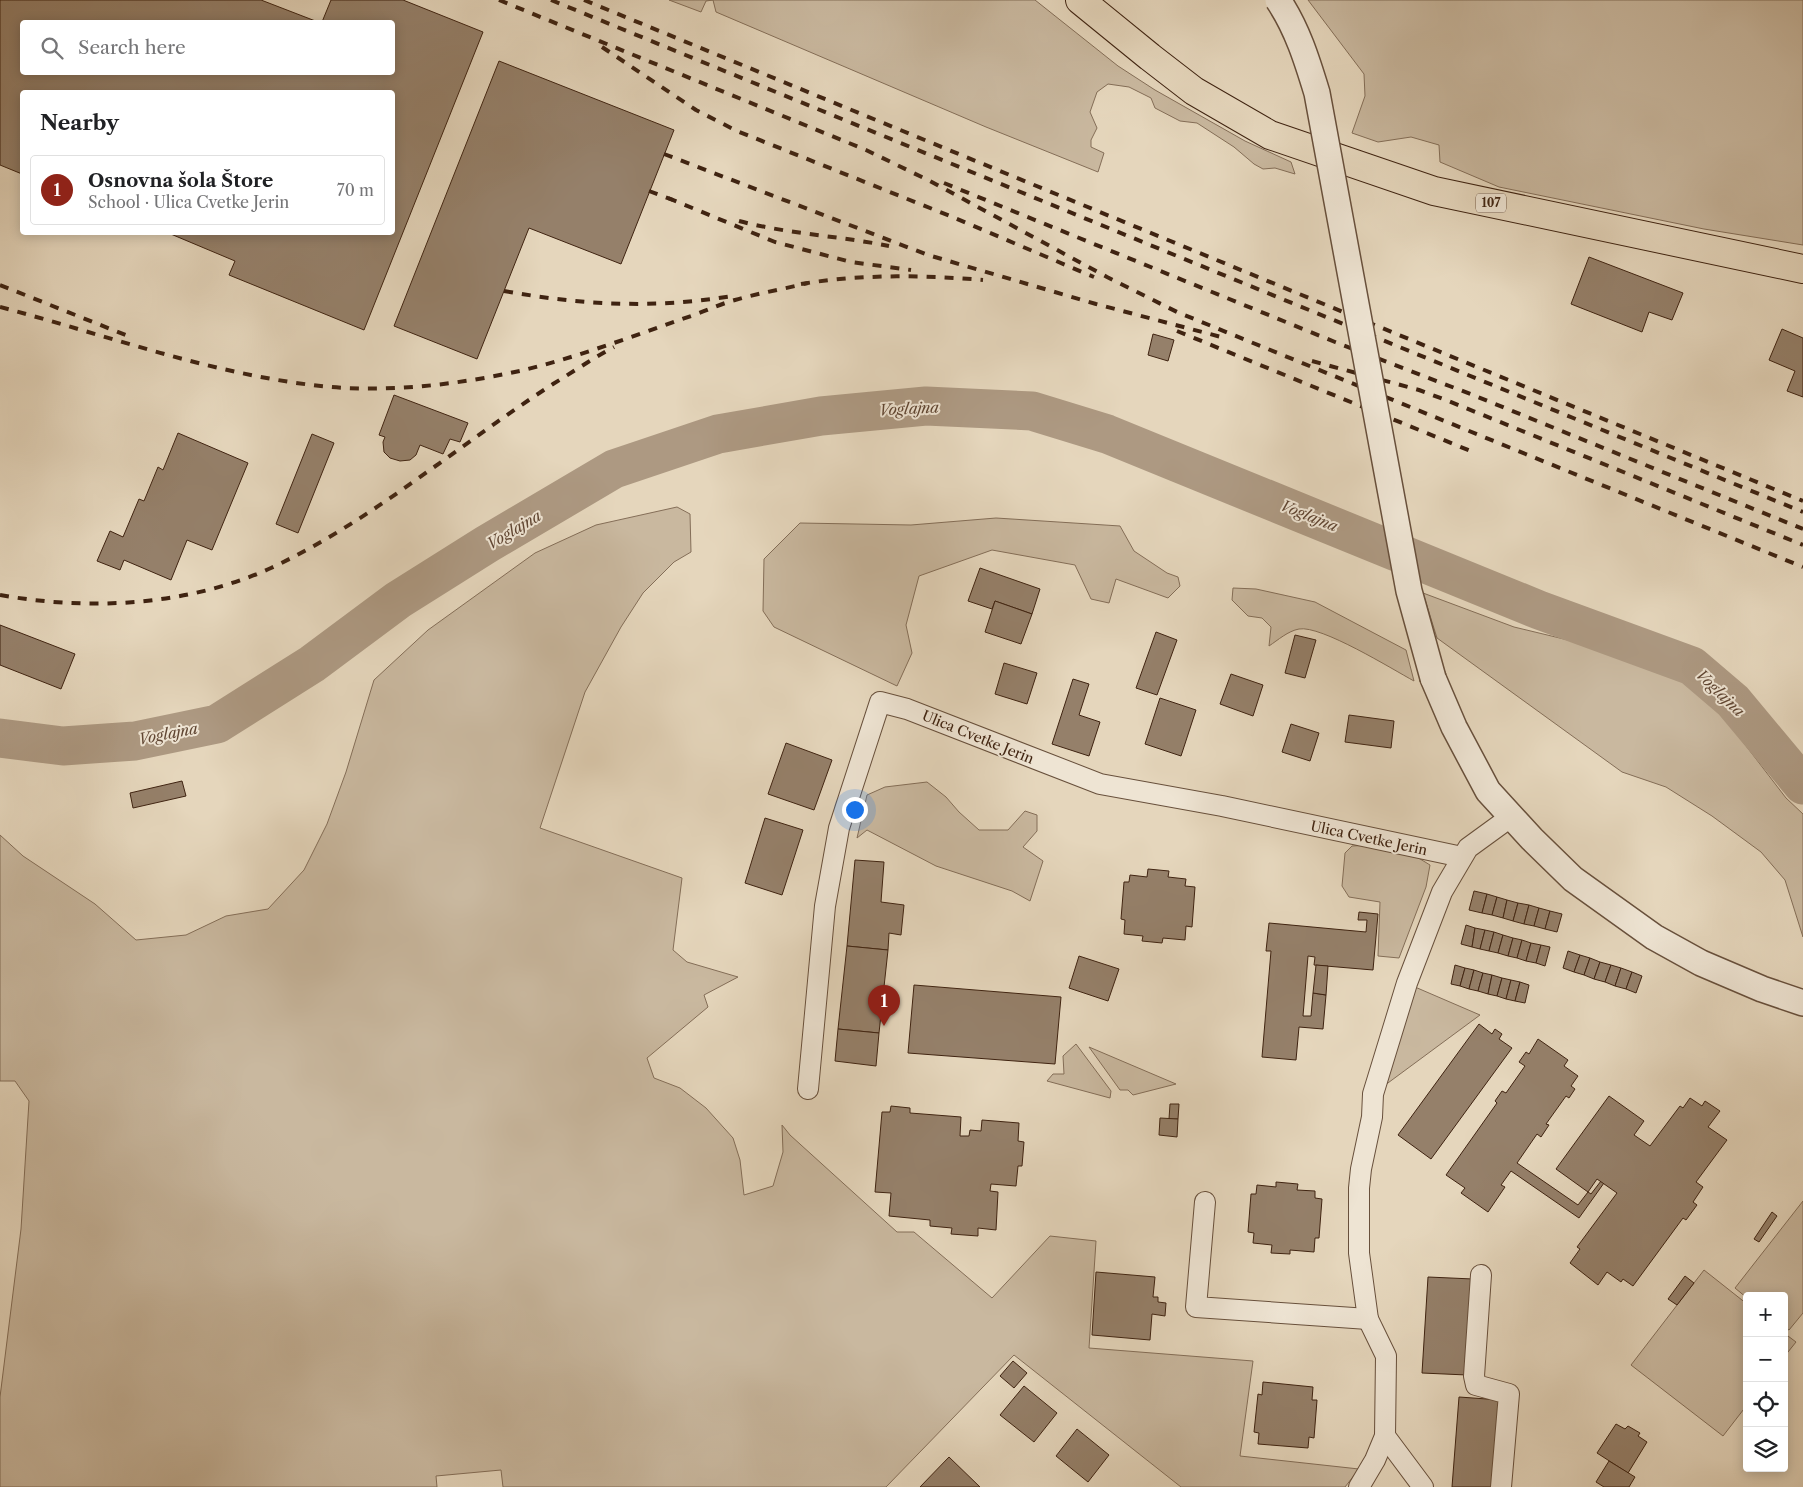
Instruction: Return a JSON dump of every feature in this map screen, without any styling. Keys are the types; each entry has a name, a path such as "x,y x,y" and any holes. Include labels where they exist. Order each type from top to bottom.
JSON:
{"main road":[{"name":"107","path":"1080,0 1194,91 1270,134 1434,191 1803,269"}],"street":[{"path":"1278,0 1298,36 1317,93 1409,591 1433,678 1454,727 1488,791 1532,839 1574,879 1654,936 1701,963 1762,989 1803,1003"},
{"name":"Ulica Cvetke Jerin","path":"808,1089 825,906 839,828 880,702 907,709 1100,784 1222,806 1462,857"},
{"path":"1359,1487 1375,1460 1385,1436 1386,1356 1368,1318 1359,1252 1359,1188 1372,1117 1373,1094 1407,983 1442,892 1468,848 1512,816"},
{"path":"1205,1202 1196,1307 1368,1318"},
{"path":"1481,1275 1474,1376 1476,1385 1509,1394 1501,1487"},
{"path":"1385,1436 1423,1487"}],"shaded area":[{"path":"669,0 713,0 706,1 701,12"},
{"path":"713,0 1035,0 1118,66 1155,90 1245,141 1291,162 1295,174 1275,168 1263,169 1197,123 1180,121 1155,108 1151,98 1129,87 1108,84 1097,92 1090,112 1097,128 1091,140 1091,147 1104,153 1098,172 986,127 716,12"},
{"path":"1308,0 1803,0 1803,245 1704,229 1499,187 1440,162 1439,145 1411,137 1378,142 1352,133 1365,96 1364,74"},
{"path":"677,507 690,514 691,552 674,562 643,593 621,627 585,692 540,828 682,878 673,950 687,962 738,977 704,995 708,1007 647,1058 654,1078 680,1088 706,1108 733,1138 740,1160 744,1195 773,1186 783,1152 782,1125 790,1135 897,1232 914,1232 992,1298 1050,1236 1096,1241 1089,1348 1253,1361 1240,1456 1359,1469 1345,1487 1181,1487 1014,1355 886,1487 503,1487 501,1470 436,1476 437,1487 0,1487 0,1397 21,1229 29,1101 15,1081 0,1081 0,835 23,856 95,904 136,940 186,935 226,916 268,909 304,870 327,824 346,772 374,680 428,630 535,553 596,525"},
{"path":"996,518 1120,526 1134,551 1167,573 1178,577 1180,586 1168,598 1116,579 1109,603 1091,599 1075,565 992,550 919,576 906,625 912,653 897,686 774,627 763,611 764,559 800,523 911,525"},
{"path":"1233,588 1256,589 1315,602 1406,650 1414,681 1356,649 1323,634 1309,630 1299,629 1291,632 1269,646 1271,627 1262,618 1248,616 1232,600"},
{"path":"1423,593 1514,627 1568,640 1603,645 1652,663 1693,686 1717,708 1786,798 1803,814 1803,937 1785,880 1761,852 1712,816 1666,787 1622,772 1437,638"},
{"path":"927,782 946,797 979,830 1008,830 1025,811 1037,815 1037,831 1023,847 1043,861 1030,901 1012,891 936,866 867,830 857,838 867,795 885,787"},
{"path":"1372,845 1412,854 1430,865 1426,887 1399,958 1378,956 1380,902 1349,897 1342,886 1345,853 1352,846"},
{"path":"1415,987 1480,1015 1373,1094"},
{"path":"1076,1044 1111,1091 1110,1098 1047,1081 1053,1074 1064,1074 1063,1056"},
{"path":"1089,1047 1176,1084 1133,1095 1128,1090 1120,1090"},
{"path":"1803,1201 1803,1313 1789,1330 1788,1292 1743,1292 1743,1295 1735,1288"},
{"path":"1704,1270 1743,1301 1743,1410 1723,1436 1631,1365"},
{"path":"1788,1336 1796,1342 1788,1352"}],"building":[{"path":"0,0 261,0 313,20 20,20 20,75 395,75 395,20 323,20 331,0 403,0 483,32 364,330 229,275 235,261 173,235 395,235 395,90 20,90 20,173 0,165"},
{"path":"499,61 674,130 621,264 529,228 477,359 394,326"},
{"path":"1589,257 1683,293 1672,320 1649,312 1642,332 1571,304"},
{"path":"1782,329 1803,338 1803,397 1787,391 1795,371 1769,360"},
{"path":"1153,334 1174,340 1168,361 1148,355"},
{"path":"394,395 468,423 460,442 450,439 443,454 420,445 416,455 410,460 400,461 390,458 384,452 383,442 385,437 379,435"},
{"path":"178,433 248,463 212,550 187,540 171,580 124,560 120,570 97,561 110,531 123,537 139,499 144,501 158,467 163,470"},
{"path":"312,434 334,443 298,533 276,524"},
{"path":"980,568 1040,589 1032,614 995,601 992,609 968,601"},
{"path":"995,601 1032,614 1021,644 985,632"},
{"path":"0,625 75,654 61,689 0,665"},
{"path":"1156,632 1177,640 1157,695 1136,688"},
{"path":"1295,635 1316,640 1305,678 1285,673"},
{"path":"1004,663 1037,673 1027,704 995,694"},
{"path":"1231,674 1263,685 1253,716 1220,704"},
{"path":"1073,679 1089,684 1079,715 1100,722 1089,756 1052,744"},
{"path":"1160,698 1196,710 1181,756 1145,744"},
{"path":"1349,715 1394,721 1391,748 1345,742"},
{"path":"1291,724 1319,733 1310,761 1282,752"},
{"path":"786,743 832,760 814,810 768,794"},
{"path":"182,781 186,796 133,808 130,793"},
{"path":"765,818 803,830 782,895 745,883"},
{"path":"855,860 884,862 881,902 904,905 901,935 889,933 888,950 847,946"},
{"path":"1148,869 1169,871 1168,877 1186,879 1185,886 1195,887 1192,927 1186,926 1185,940 1163,938 1162,943 1142,941 1143,936 1124,934 1125,920 1121,919 1124,882 1129,882 1130,875 1147,877"},
{"path":"1474,891 1487,894 1482,913 1469,910"},
{"path":"1487,894 1497,897 1492,915 1482,913"},
{"path":"1497,897 1507,900 1503,918 1492,915"},
{"path":"1507,900 1518,903 1513,921 1503,918"},
{"path":"1518,903 1529,905 1524,924 1513,921"},
{"path":"1529,905 1539,908 1534,926 1524,924"},
{"path":"1539,908 1550,911 1545,929 1534,926"},
{"path":"1550,911 1562,914 1557,932 1545,929"},
{"path":"1359,912 1378,914 1373,970 1314,965 1315,957 1308,956 1303,1016 1311,1016 1313,993 1326,995 1323,1029 1299,1027 1296,1060 1262,1057 1271,951 1266,951 1269,923 1366,932 1367,920 1358,920"},
{"path":"1466,925 1475,928 1472,947 1461,944"},
{"path":"1475,928 1485,930 1480,949 1472,947"},
{"path":"1485,930 1494,932 1489,951 1480,949"},
{"path":"1494,932 1503,935 1498,953 1489,951"},
{"path":"1503,935 1513,938 1508,956 1498,953"},
{"path":"1513,938 1522,940 1517,958 1508,956"},
{"path":"1522,940 1531,943 1526,961 1517,958"},
{"path":"1531,943 1541,945 1536,963 1526,961"},
{"path":"1541,945 1550,947 1545,966 1536,963"},
{"path":"847,946 888,950 879,1033 838,1029"},
{"path":"1568,951 1580,955 1574,972 1563,968"},
{"path":"1580,955 1590,958 1584,975 1574,972"},
{"path":"1079,956 1119,969 1108,1001 1069,988"},
{"path":"1590,958 1600,962 1594,979 1584,975"},
{"path":"1600,962 1611,965 1605,982 1594,979"},
{"path":"1316,965 1328,966 1326,995 1313,993"},
{"path":"1455,965 1465,968 1460,986 1451,984"},
{"path":"1611,965 1621,968 1615,986 1605,982"},
{"path":"1465,968 1474,970 1469,989 1460,986"},
{"path":"1621,968 1632,972 1626,989 1615,986"},
{"path":"1474,970 1483,973 1478,991 1469,989"},
{"path":"1632,972 1642,976 1636,993 1626,989"},
{"path":"1483,973 1492,975 1488,994 1478,991"},
{"path":"1492,975 1502,978 1497,996 1488,994"},
{"path":"1502,978 1511,980 1506,999 1497,996"},
{"path":"1511,980 1520,982 1515,1001 1506,999"},
{"path":"1520,982 1529,985 1525,1003 1515,1001"},
{"path":"914,985 1061,997 1055,1064 908,1053"},
{"path":"1479,1024 1492,1034 1495,1029 1502,1034 1499,1039 1512,1048 1431,1159 1398,1135"},
{"path":"838,1029 879,1033 876,1066 835,1061"},
{"path":"1538,1039 1568,1060 1564,1066 1578,1076 1571,1086 1575,1089 1569,1098 1566,1096 1546,1124 1549,1125 1541,1137 1537,1134 1517,1163 1578,1205 1588,1192 1591,1194 1601,1181 1604,1183 1579,1218 1511,1171 1501,1185 1505,1187 1488,1212 1461,1193 1465,1188 1446,1175 1497,1103 1495,1101 1502,1091 1506,1093 1525,1066 1519,1062 1526,1052 1529,1054"},
{"path":"1609,1096 1644,1121 1634,1135 1650,1146 1680,1106 1683,1108 1690,1098 1702,1106 1705,1101 1720,1111 1708,1127 1727,1140 1696,1182 1703,1187 1693,1202 1697,1205 1686,1220 1683,1218 1633,1286 1623,1279 1621,1282 1607,1272 1598,1285 1570,1263 1580,1249 1577,1247 1617,1193 1597,1179 1588,1192 1556,1169"},
{"path":"1170,1104 1179,1104 1178,1119 1169,1119"},
{"path":"891,1106 910,1108 910,1113 961,1117 960,1136 969,1136 970,1130 981,1131 982,1120 1019,1123 1018,1141 1024,1142 1022,1166 1018,1166 1016,1186 991,1184 990,1191 998,1192 996,1230 978,1228 978,1236 951,1234 952,1228 930,1226 930,1220 889,1216 891,1193 875,1192 882,1112 890,1112"},
{"path":"1160,1118 1178,1119 1177,1137 1159,1135"},
{"path":"1276,1182 1298,1184 1297,1190 1315,1191 1315,1198 1322,1199 1319,1238 1315,1238 1314,1252 1290,1250 1290,1254 1271,1253 1272,1245 1253,1243 1254,1233 1248,1232 1251,1194 1256,1194 1257,1185 1276,1187"},
{"path":"1772,1212 1777,1216 1759,1242 1754,1239"},
{"path":"1096,1272 1155,1277 1153,1297 1158,1297 1158,1302 1166,1303 1165,1316 1152,1314 1150,1340 1092,1335"},
{"path":"1685,1276 1694,1283 1677,1305 1668,1299"},
{"path":"1428,1277 1473,1279 1467,1375 1422,1373"},
{"path":"1013,1361 1027,1373 1014,1388 1000,1376"},
{"path":"1263,1382 1313,1387 1312,1400 1317,1400 1314,1438 1309,1437 1308,1448 1258,1444 1259,1433 1254,1432 1258,1394 1262,1395"},
{"path":"1024,1386 1057,1413 1034,1442 1000,1415"},
{"path":"1459,1397 1501,1400 1495,1487 1452,1487"},
{"path":"1616,1424 1625,1429 1628,1426 1640,1433 1638,1436 1647,1442 1628,1473 1597,1453"},
{"path":"1077,1429 1109,1455 1088,1482 1056,1456"},
{"path":"949,1457 980,1487 920,1487"},
{"path":"1609,1461 1635,1477 1629,1487 1604,1487 1596,1482"}],"waterway":[{"name":"Voglajna","path":"0,738 63,746 135,741 217,724 312,664 398,600 487,544 614,469 718,434 821,416 926,406 1032,411 1107,434 1539,610 1692,666 1733,701 1803,785"}],"railway":[{"path":"499,0 866,150 930,181 1107,277 1177,312 1803,567"},
{"path":"551,0 1803,512"},
{"path":"584,0 1803,501"},
{"path":"602,47 696,110 737,131 950,216 1094,277"},
{"path":"664,154 928,255 1096,304 1225,338"},
{"path":"944,183 1803,529"},
{"path":"649,191 673,200"},
{"path":"668,198 775,242 851,262 911,270"},
{"path":"739,221 776,229 889,246"},
{"path":"801,284 847,278 892,276 983,280"},
{"path":"0,307 193,362 233,371 312,385 365,389 446,384 524,370 608,345 729,302 808,283"},
{"path":"0,285 133,338"},
{"path":"504,291 562,300 618,304 674,303 732,296"},
{"path":"1177,331 1473,452"},
{"path":"0,595 68,603 138,602 206,590 239,581 271,568 308,549 362,517 535,396 614,347"},
{"path":"1312,361 1419,390 1446,400 1803,545"}],"place":[{"name":"Osnovna šola Štore","path":"884,1026"}]}
